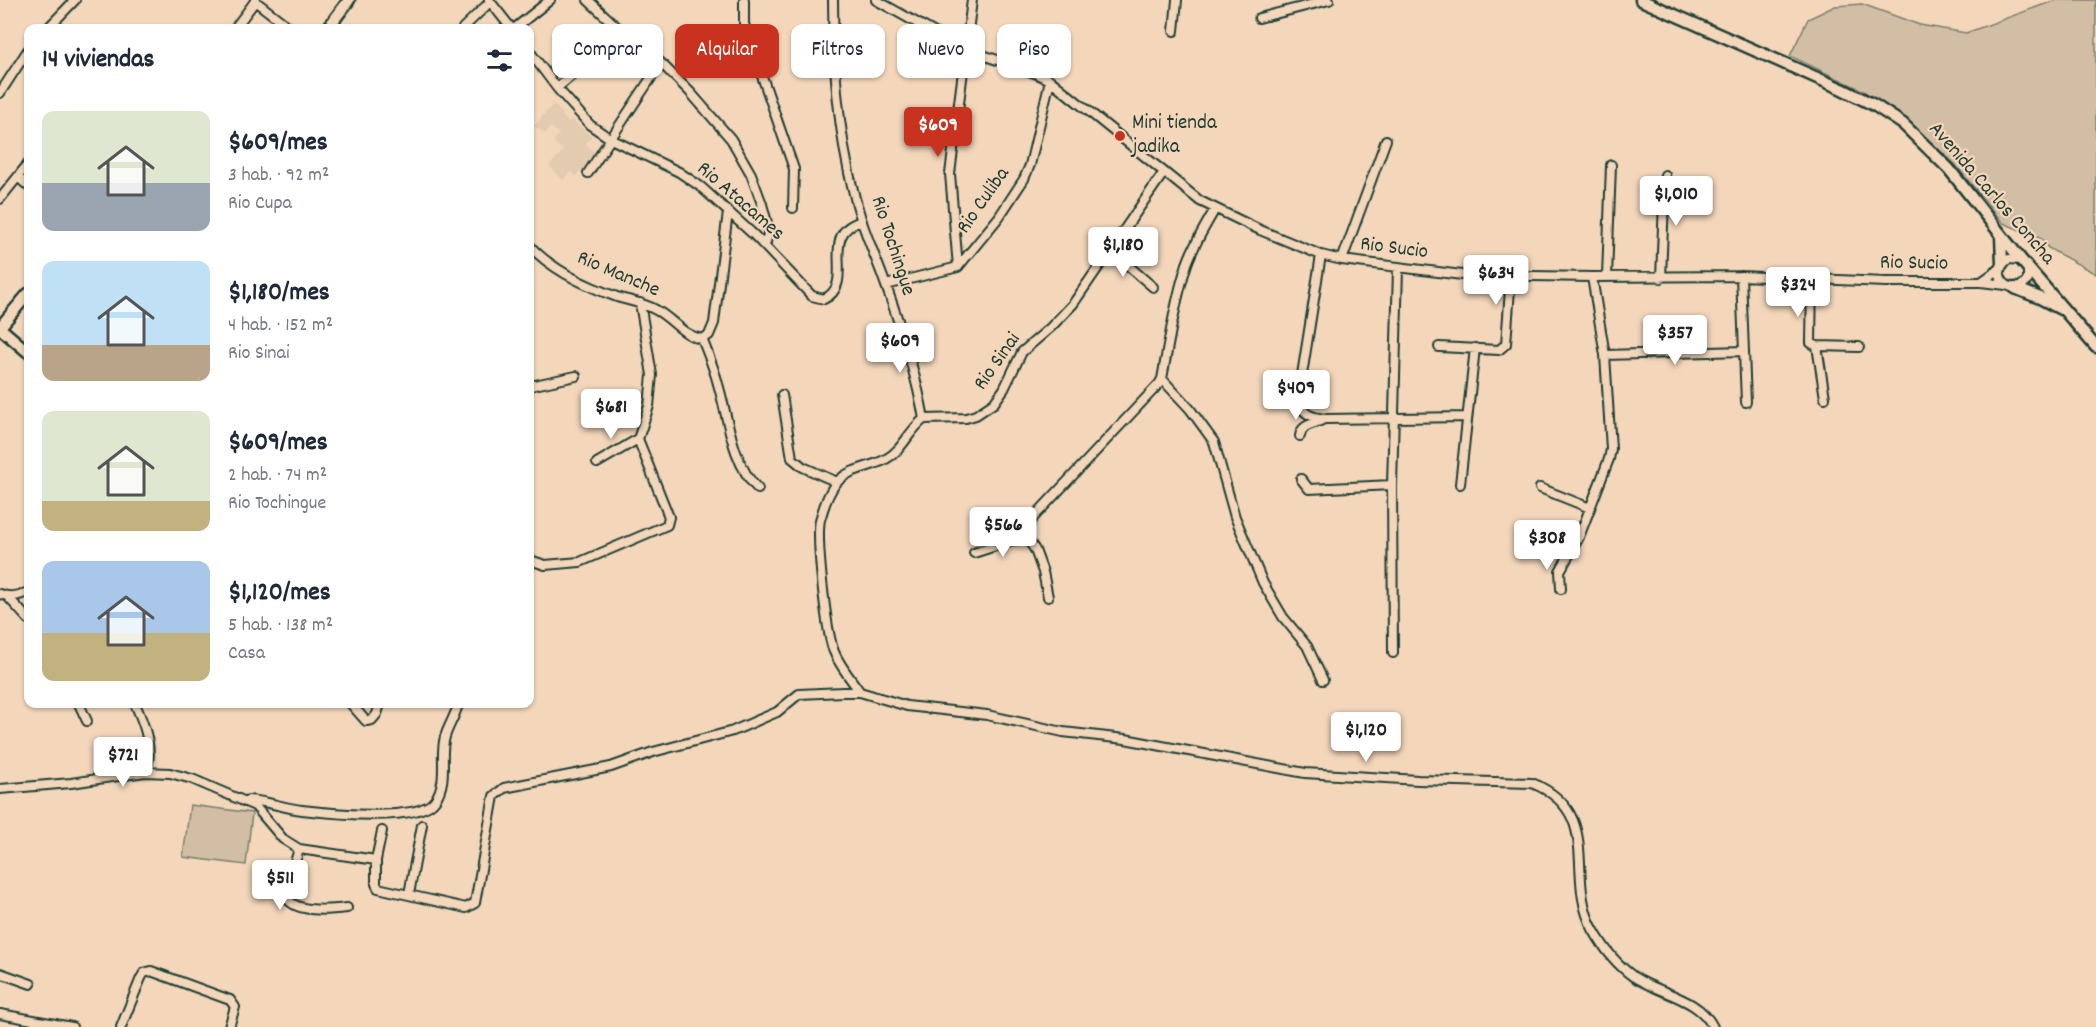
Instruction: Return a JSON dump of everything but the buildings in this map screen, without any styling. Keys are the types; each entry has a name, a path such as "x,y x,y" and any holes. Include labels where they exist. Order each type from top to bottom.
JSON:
{"street":[{"path":"52,24 75,0"},
{"path":"331,24 349,0"},
{"path":"518,24 550,0"},
{"path":"588,0 614,24"},
{"path":"744,0 744,24 794,169 793,208"},
{"name":"Rio Tochingue","path":"833,0 836,72 845,148 862,221 886,285 924,419"},
{"name":"Rio Sucio","path":"876,0 918,24"},
{"path":"969,24 972,0"},
{"path":"1174,31 1177,0"},
{"path":"1259,18 1329,0"},
{"name":"Avenida Carlos Concha","path":"1641,0 1874,105 1903,124 1949,169 2096,347"},
{"path":"238,24 255,1 285,24"},
{"path":"467,24 490,1 510,24"},
{"path":"0,93 24,56"},
{"name":"Rio Sucio","path":"985,56 1050,80 1200,201 1322,255 1342,261 1462,275 1661,278 1741,276 1981,282 2010,287"},
{"name":"Rio Atacames","path":"534,57 557,88 590,125 611,139 678,172 701,187 765,246 806,292 824,299 834,292 837,286 838,244 847,227 862,221"},
{"path":"663,65 731,139 751,174 769,230 765,246"},
{"path":"557,88 569,78"},
{"path":"588,173 651,78"},
{"path":"886,285 957,267 950,174 962,78"},
{"name":"Rio Culiba","path":"957,267 999,217 1024,179 1035,148 1050,80"},
{"path":"1342,261 1386,140"},
{"path":"1607,277 1611,165"},
{"path":"0,199 24,169"},
{"name":"Rio Sinai","path":"924,419 976,415 994,403 1004,389 1022,352 1073,304 1164,172"},
{"path":"1661,278 1665,175"},
{"path":"18,177 24,182"},
{"path":"1048,597 1043,572 1035,550 1027,538 1028,526 1162,379 1180,289 1188,262 1198,237 1215,209"},
{"path":"728,212 714,323 709,335 702,339 718,381 736,454 743,471 758,489"},
{"path":"2001,234 2000,276 2010,287 2040,298 2067,312"},
{"name":"Rio Manche","path":"534,250 539,256 587,285 658,311 687,335 702,339"},
{"path":"1110,250 1153,287"},
{"path":"1322,255 1298,400 1301,409 1308,415 1326,418 1467,417"},
{"path":"1981,282 2010,259 2024,262 2030,274 2028,280 2020,287 2010,287"},
{"path":"1393,652 1392,485 1398,268"},
{"path":"1439,347 1499,350 1506,344 1511,275"},
{"path":"1741,276 1746,402"},
{"path":"1561,589 1560,572 1579,537 1611,449 1605,355 1592,277"},
{"path":"1812,279 1810,341 1813,345 1859,347"},
{"path":"24,299 0,328 24,349"},
{"path":"534,561 545,565 580,562 667,525 669,517 638,439 649,405 652,375 640,303"},
{"path":"1817,345 1825,398"},
{"path":"1460,484 1475,348"},
{"path":"1605,355 1744,351"},
{"path":"534,385 576,376"},
{"path":"1162,379 1190,409 1214,442 1235,517 1263,584 1283,617 1307,646 1323,680"},
{"path":"782,395 792,458 803,467 837,482"},
{"path":"1300,436 1305,426 1326,418"},
{"path":"860,692 833,650 824,593 820,521 828,498 837,482 855,470 886,459 898,449 917,424 924,419"},
{"path":"597,463 638,439"},
{"path":"1301,479 1309,489 1392,485"},
{"path":"1540,488 1590,508"},
{"path":"974,553 1027,538"},
{"path":"4,596 24,593"},
{"path":"4,596 24,615"},
{"path":"382,831 376,860 378,888 466,908 475,903 494,796 504,788 610,767 653,752 733,731 777,712 799,694 860,692 907,706 987,715 1063,732 1125,739 1305,772 1418,780 1532,783 1547,789 1561,800 1571,813 1576,831 1585,906 1592,928 1605,949 1636,978 1703,1012 1713,1027"},
{"path":"81,708 87,721"},
{"path":"137,708 147,735 149,753 145,772"},
{"path":"354,708 366,722 372,720 379,708"},
{"path":"244,800 271,802 302,810 348,814 410,813 427,807 435,801 444,769 444,739 456,708"},
{"path":"0,789 71,783 145,772 170,772 244,800 258,808 283,839 299,849 376,860"},
{"path":"409,894 422,825"},
{"path":"299,849 285,895 288,900 305,907 347,908"},
{"path":"121,1027 141,978 151,971 230,1000 235,1007 229,1027"},
{"path":"0,973 31,984"},
{"path":"0,1014 72,1027"}],"shaded area":[{"path":"2056,0 2096,0 2096,274 2048,248 2042,239 2003,223 1954,163 1908,122 1862,90 1790,56 1808,19 1835,6 1862,4 1920,25 1966,33"},
{"path":"553,104 568,122 572,119 592,137 586,144 597,155 581,174 579,172 576,176 571,171 563,180 549,166 563,151 553,141 559,134 551,127 545,134 534,126"},
{"path":"190,805 252,813 246,865 183,857"}],"place":[{"name":"Mini tienda jadika","path":"1120,136"}]}
